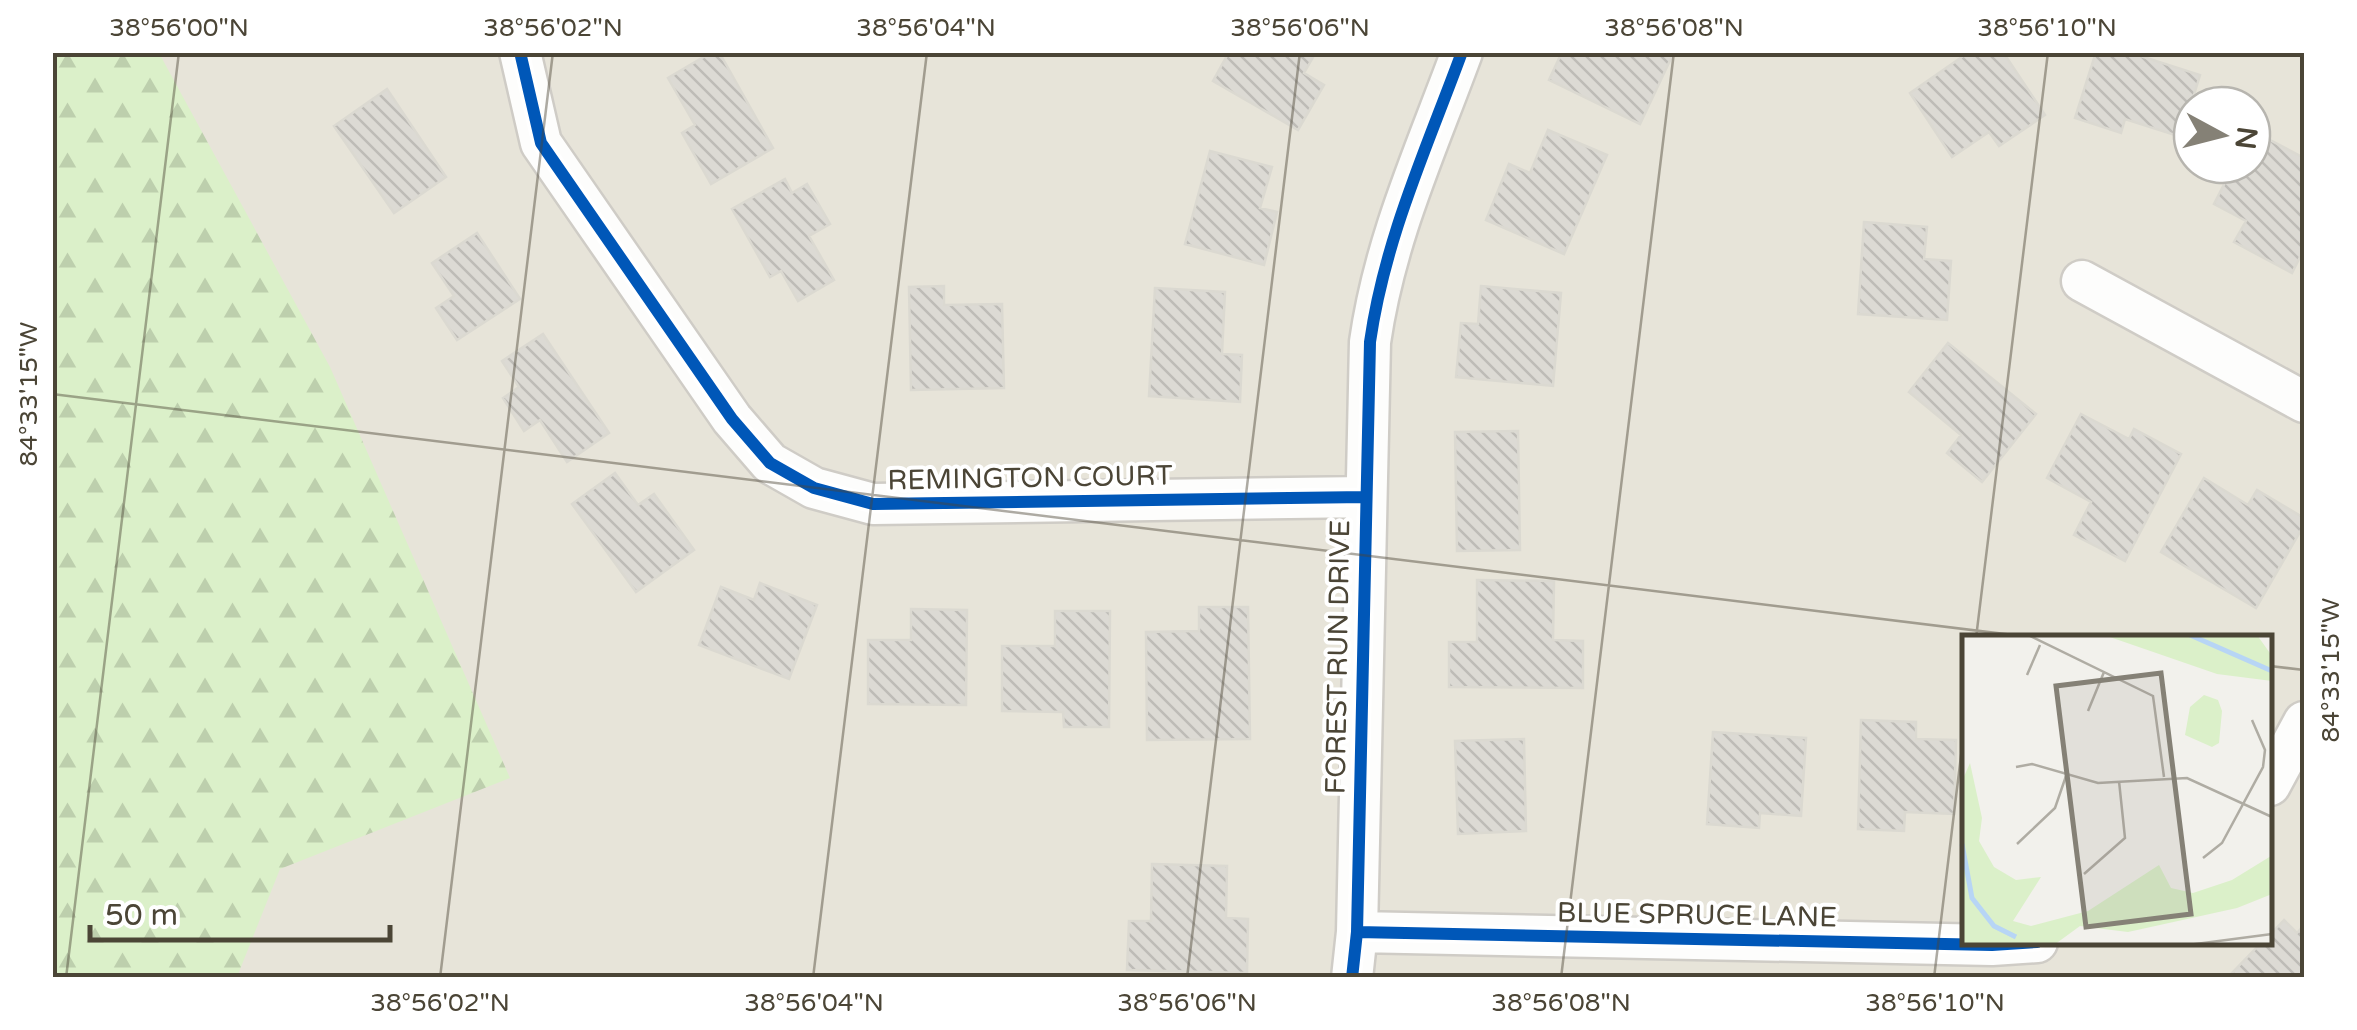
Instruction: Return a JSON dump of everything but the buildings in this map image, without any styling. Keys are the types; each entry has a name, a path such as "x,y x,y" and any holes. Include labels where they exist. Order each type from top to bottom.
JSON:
{"street":[{"name":"REMINGTON COURT","path":"520,52 542,143 732,419 770,463 814,488 873,504 1366,497"},
{"name":"FOREST RUN DRIVE","path":"1352,978 1370,342 1392,234 1462,52"},
{"path":"2082,281 2304,402"},
{"path":"2272,781 2304,722"},
{"name":"BLUE SPRUCE LANE","path":"1356,932 1962,945"}],"shaded area":[{"path":"53,53 2304,53 2304,977 53,977"}],"green space":[{"path":"52,53 159,53 330,367 510,778 280,869 237,977 53,977"}],"cycle path":[{"path":"520,52 541,143 732,419 770,463 814,488 873,504 1366,497"},
{"path":"1352,978 1357,932 1370,342 1396,230 1462,52"},
{"path":"1357,932 1962,944"}]}
